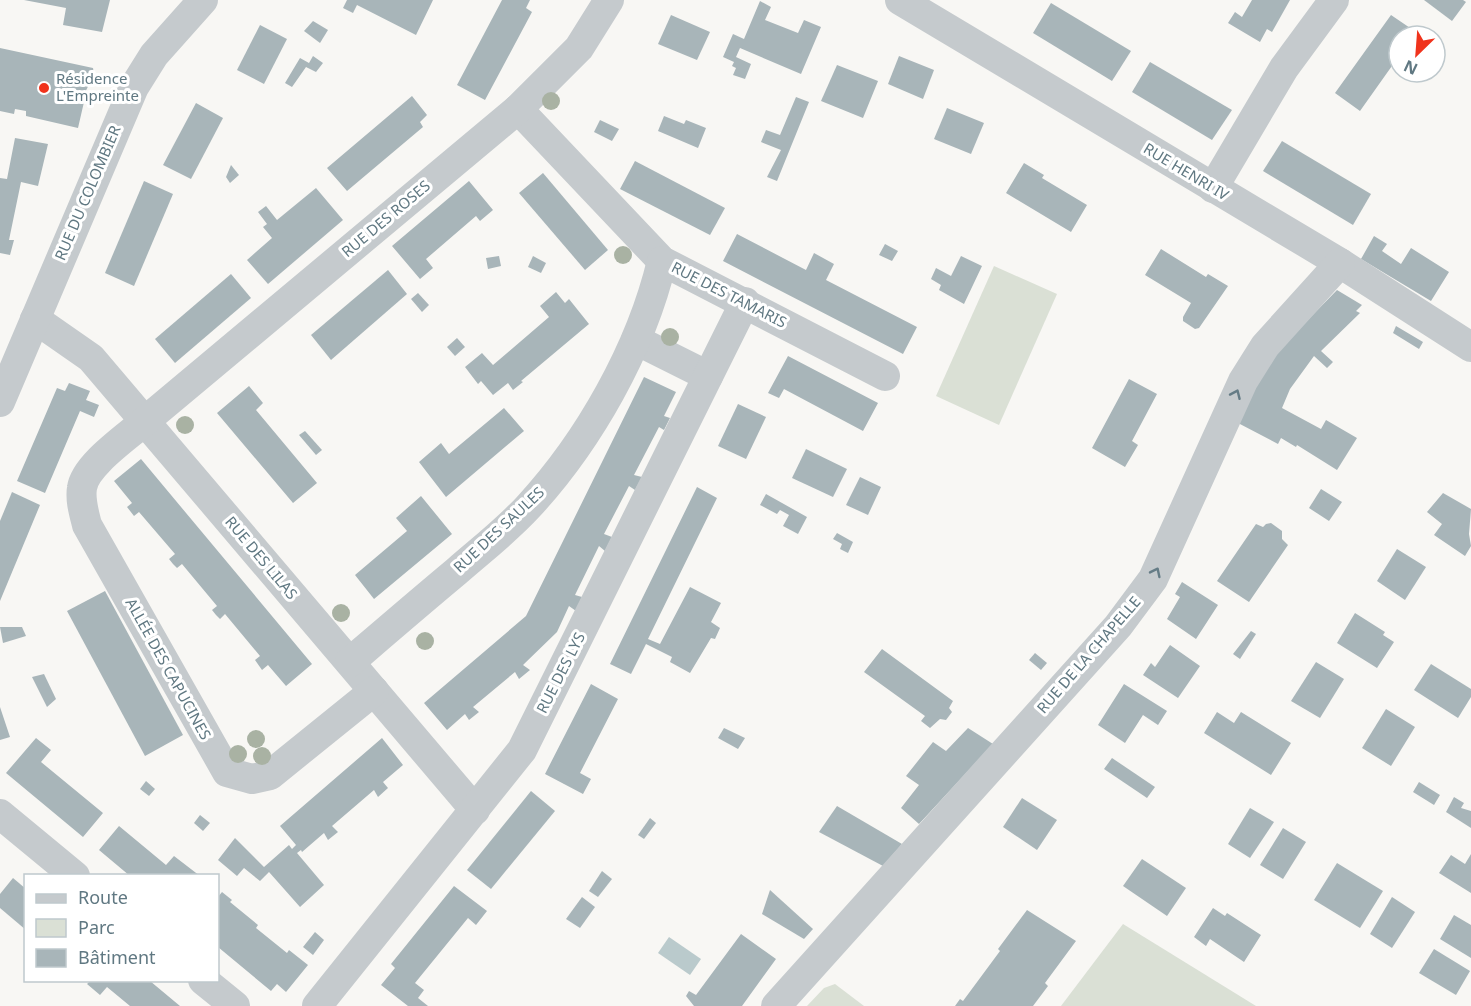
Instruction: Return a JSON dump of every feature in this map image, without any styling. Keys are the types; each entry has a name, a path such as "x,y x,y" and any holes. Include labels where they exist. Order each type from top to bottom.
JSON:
{"street":[{"name":"RUE DU COLOMBIER","path":"0,402 134,87 154,55 202,0"},
{"name":"RUE DES ROSES","path":"145,421 518,109 579,48 609,0"},
{"name":"RUE HENRI IV","path":"900,0 1340,263 1471,347"},
{"path":"1213,188 1284,68 1334,0"},
{"name":"RUE DES TAMARIS","path":"518,109 662,261 885,376"},
{"name":"RUE DES SAULES","path":"350,662 527,508 560,470 589,427 636,340 653,297 662,261"},
{"name":"RUE DE LA CHAPELLE","path":"776,1006 1118,626 1153,579 1242,381 1265,346 1340,263"},
{"name":"RUE DES LYS","path":"317,1006 522,750 744,302"},
{"name":"RUE DES LILAS","path":"35,319 91,358 475,810"},
{"path":"636,340 708,375"},
{"name":"ALLÉE DES CAPUCINES","path":"145,421 88,471 82,487 82,504 87,525 226,772 252,778 270,775 374,691"},
{"path":"0,814 73,874"},
{"path":"204,982 235,1006"}],"green space":[{"path":"994,266 1057,294 999,425 936,396"},
{"path":"1123,924 1256,1006 1061,1006"},
{"path":"835,984 864,1006 807,1006 824,988"}],"shaded area":[{"path":"669,937 701,959 690,975 658,953"}],"building":[{"path":"24,0 110,0 102,32 63,25 66,8"},
{"path":"347,0 433,0 416,35 357,5 353,13 343,8"},
{"path":"502,0 530,0 526,8 532,12 485,100 457,85"},
{"path":"1252,0 1290,0 1272,32 1267,29 1260,42 1228,23 1235,12 1242,17"},
{"path":"1424,0 1463,0 1466,2 1452,21"},
{"path":"760,1 771,7 765,20 798,33 804,20 821,27 801,74 740,48 736,57 751,64 745,79 733,75 736,68 732,66 734,62 723,57 733,34 744,39"},
{"path":"1051,3 1131,51 1112,81 1033,33"},
{"path":"671,15 710,32 697,60 658,44"},
{"path":"1391,15 1404,24 1387,24 1387,73 1360,111 1335,93"},
{"path":"313,21 328,30 320,43 304,31"},
{"path":"260,25 287,39 264,84 237,70"},
{"name":"Résidence L'Empreinte","path":"0,48 93,68 94,74 81,101 84,102 78,128 26,116 26,111 15,109 14,114 0,111"},
{"path":"313,56 323,63 316,72 306,67 292,87 285,83 300,58 309,63"},
{"path":"899,56 934,70 923,99 888,84"},
{"path":"1150,62 1232,110 1212,140 1132,92"},
{"path":"837,65 878,81 863,118 821,101"},
{"path":"412,96 427,115 420,122 423,127 347,191 327,168"},
{"path":"796,97 809,102 777,181 767,177 781,150 761,142 766,130 780,135"},
{"path":"196,103 223,118 191,179 163,165"},
{"path":"947,108 984,123 971,154 934,139"},
{"path":"664,116 684,124 686,120 706,128 698,148 658,131"},
{"path":"600,120 619,129 612,141 594,132"},
{"path":"15,138 48,144 38,186 21,182 9,240 14,240 10,255 0,253 0,178 7,179"},
{"path":"1282,141 1371,194 1353,225 1263,171"},
{"path":"635,161 725,208 710,235 620,189"},
{"path":"1024,163 1044,175 1042,178 1087,205 1071,232 1006,193"},
{"path":"231,165 239,175 230,183 226,177"},
{"path":"543,173 608,250 585,270 519,193"},
{"path":"144,181 173,194 134,286 105,273"},
{"path":"469,181 493,210 480,221 476,216 426,259 433,268 420,279 392,246"},
{"path":"316,188 343,220 268,284 247,260 272,238 263,227 267,224 258,212 266,206 277,220"},
{"path":"737,234 806,270 814,253 834,264 826,280 917,327 903,354 723,261"},
{"path":"1374,236 1387,244 1382,251 1401,264 1411,248 1449,272 1431,301 1361,259"},
{"path":"885,244 898,251 892,261 879,255"},
{"path":"1161,249 1206,277 1208,274 1228,286 1199,328 1195,329 1183,321 1191,303 1145,275"},
{"path":"499,256 501,266 488,269 486,258"},
{"path":"533,256 546,263 541,273 528,267"},
{"path":"961,256 982,266 964,304 939,290 941,285 931,279 936,268 951,276"},
{"path":"388,270 407,294 331,360 311,335"},
{"path":"231,274 251,298 175,363 155,339"},
{"path":"1337,290 1362,305 1356,311 1360,313 1321,351 1333,362 1327,368 1314,356 1290,389 1282,408 1321,429 1326,420 1357,438 1337,470 1297,445 1296,447 1281,438 1278,444 1238,423 1258,379 1292,332 1294,334"},
{"path":"556,292 565,303 569,299 589,324 513,390 508,383 493,395 481,381 478,384 465,367 482,353 493,365 549,317 540,306"},
{"path":"418,293 429,305 422,312 411,299"},
{"path":"1396,326 1423,342 1419,349 1393,333"},
{"path":"457,338 465,347 455,356 447,347"},
{"path":"788,356 878,403 863,431 784,389 779,398 768,393"},
{"path":"644,377 676,392 664,416 670,418 664,430 659,427 634,475 642,477 635,490 629,486 604,534 612,537 605,551 599,546 575,595 582,597 576,611 569,606 557,632 523,665 530,670 519,679 515,672 473,707 479,712 469,720 465,714 447,730 424,703 526,616"},
{"path":"1129,379 1157,394 1132,441 1138,445 1125,467 1092,448"},
{"path":"69,383 90,391 86,400 99,405 94,417 80,411 45,493 17,481 57,388 65,391"},
{"path":"249,386 263,403 256,410 317,483 293,503 217,413"},
{"path":"738,404 766,417 746,459 718,446"},
{"path":"504,408 524,431 446,497 419,462 441,443 449,454"},
{"path":"305,431 322,450 316,455 299,435"},
{"path":"806,449 847,469 833,497 792,478"},
{"path":"141,459 312,664 286,686 268,665 262,670 255,660 260,656 225,614 220,619 216,615 212,610 217,606 182,564 177,568 173,564 169,559 175,554 139,512 134,516 127,507 132,503 114,481"},
{"path":"860,477 881,487 868,515 846,505"},
{"path":"697,487 717,498 648,639 660,644 690,587 721,603 711,622 720,628 715,639 711,638 690,673 670,662 672,657 646,644 631,674 610,664"},
{"path":"1321,489 1342,502 1329,521 1309,508"},
{"path":"12,492 40,505 0,601 0,521"},
{"path":"1443,493 1471,509 1469,534 1471,546 1465,556 1434,535 1442,524 1427,512"},
{"path":"766,494 807,517 798,534 783,526 789,515 780,510 777,514 760,505"},
{"path":"421,496 452,534 374,599 355,575 407,531 396,518"},
{"path":"1271,523 1282,531 1282,539 1288,545 1249,602 1217,581 1256,524 1263,527"},
{"path":"837,533 853,542 848,553 840,549 842,544 833,539"},
{"path":"1397,549 1426,567 1405,600 1377,581"},
{"path":"1182,582 1218,605 1196,639 1167,619 1180,597 1175,594"},
{"path":"105,591 183,735 145,756 67,611"},
{"path":"1355,613 1385,632 1383,635 1394,642 1377,668 1337,643"},
{"path":"0,627 22,627 26,636 3,643"},
{"path":"1251,631 1256,634 1240,659 1233,654"},
{"path":"1170,645 1200,666 1178,698 1143,675 1151,663 1155,667"},
{"path":"882,649 953,701 949,708 952,712 946,720 940,719 930,728 921,721 925,716 864,672"},
{"path":"1035,653 1047,663 1041,670 1029,660"},
{"path":"1316,662 1344,679 1320,718 1291,701"},
{"path":"1431,664 1471,689 1471,697 1458,718 1414,690"},
{"path":"44,674 56,699 47,707 32,677"},
{"path":"591,684 618,699 580,773 591,779 583,794 545,774"},
{"path":"1124,684 1167,711 1158,725 1143,715 1125,743 1098,725"},
{"path":"0,707 10,737 0,740"},
{"path":"1386,709 1415,727 1391,766 1362,748"},
{"path":"1217,712 1234,723 1241,712 1291,743 1271,775 1204,733"},
{"path":"724,728 745,738 738,749 718,738"},
{"path":"968,728 993,744 919,824 901,808 919,785 906,776 933,742 946,751"},
{"path":"36,738 51,750 41,762 103,813 83,837 6,773"},
{"path":"382,738 403,765 383,782 388,788 378,797 374,790 332,826 338,832 328,840 324,833 302,852 301,850 297,853 324,885 300,907 269,872 260,881 244,868 237,876 218,860 235,838 264,867 289,845 292,849 296,845 280,826"},
{"path":"1112,758 1155,787 1147,798 1104,769"},
{"path":"146,781 155,789 149,796 140,789"},
{"path":"1419,782 1440,795 1434,805 1413,792"},
{"path":"531,791 555,811 491,889 467,870"},
{"path":"1454,797 1464,803 1461,808 1471,811 1471,828 1446,812"},
{"path":"1022,798 1057,820 1037,850 1003,827"},
{"path":"837,806 902,844 883,866 819,832"},
{"path":"1250,808 1274,822 1250,858 1228,844"},
{"path":"200,815 210,823 203,831 194,823"},
{"path":"650,818 656,823 644,839 638,835"},
{"path":"119,826 166,865 174,856 197,874 128,874 99,850"},
{"path":"1283,828 1306,842 1283,879 1260,865"},
{"path":"1471,854 1471,893 1439,873 1451,855 1465,864"},
{"path":"1142,859 1186,888 1167,916 1123,886"},
{"path":"1337,863 1383,891 1360,928 1314,900"},
{"path":"602,871 612,879 598,897 589,891"},
{"path":"13,878 24,887 24,928 0,908 0,894"},
{"path":"454,886 487,911 476,925 468,918 415,983 424,990 418,998 428,1006 408,1006 381,985 395,968 391,964"},
{"path":"770,890 813,929 804,939 762,914"},
{"path":"222,892 232,900 230,902 258,925 256,928 287,953 289,950 308,965 286,992 277,984 271,991 219,948 219,896"},
{"path":"582,897 595,907 580,928 566,919"},
{"path":"1392,897 1415,912 1392,948 1370,934"},
{"path":"1213,908 1225,916 1227,913 1261,935 1244,962 1210,939 1206,946 1194,937"},
{"path":"1027,910 1076,941 1045,983 1048,986 1033,1006 955,1006 960,999 963,1001"},
{"path":"1454,915 1471,925 1471,958 1440,939"},
{"path":"315,932 324,940 313,955 303,947"},
{"path":"741,934 776,959 742,1006 694,1006 686,996 689,991 696,995"},
{"path":"1434,949 1470,971 1456,995 1419,973"},
{"path":"89,982 151,982 180,1006 130,1006 107,987 100,995 87,984"}],"place":[{"name":"Résidence L'Empreinte","path":"44,88"}]}
